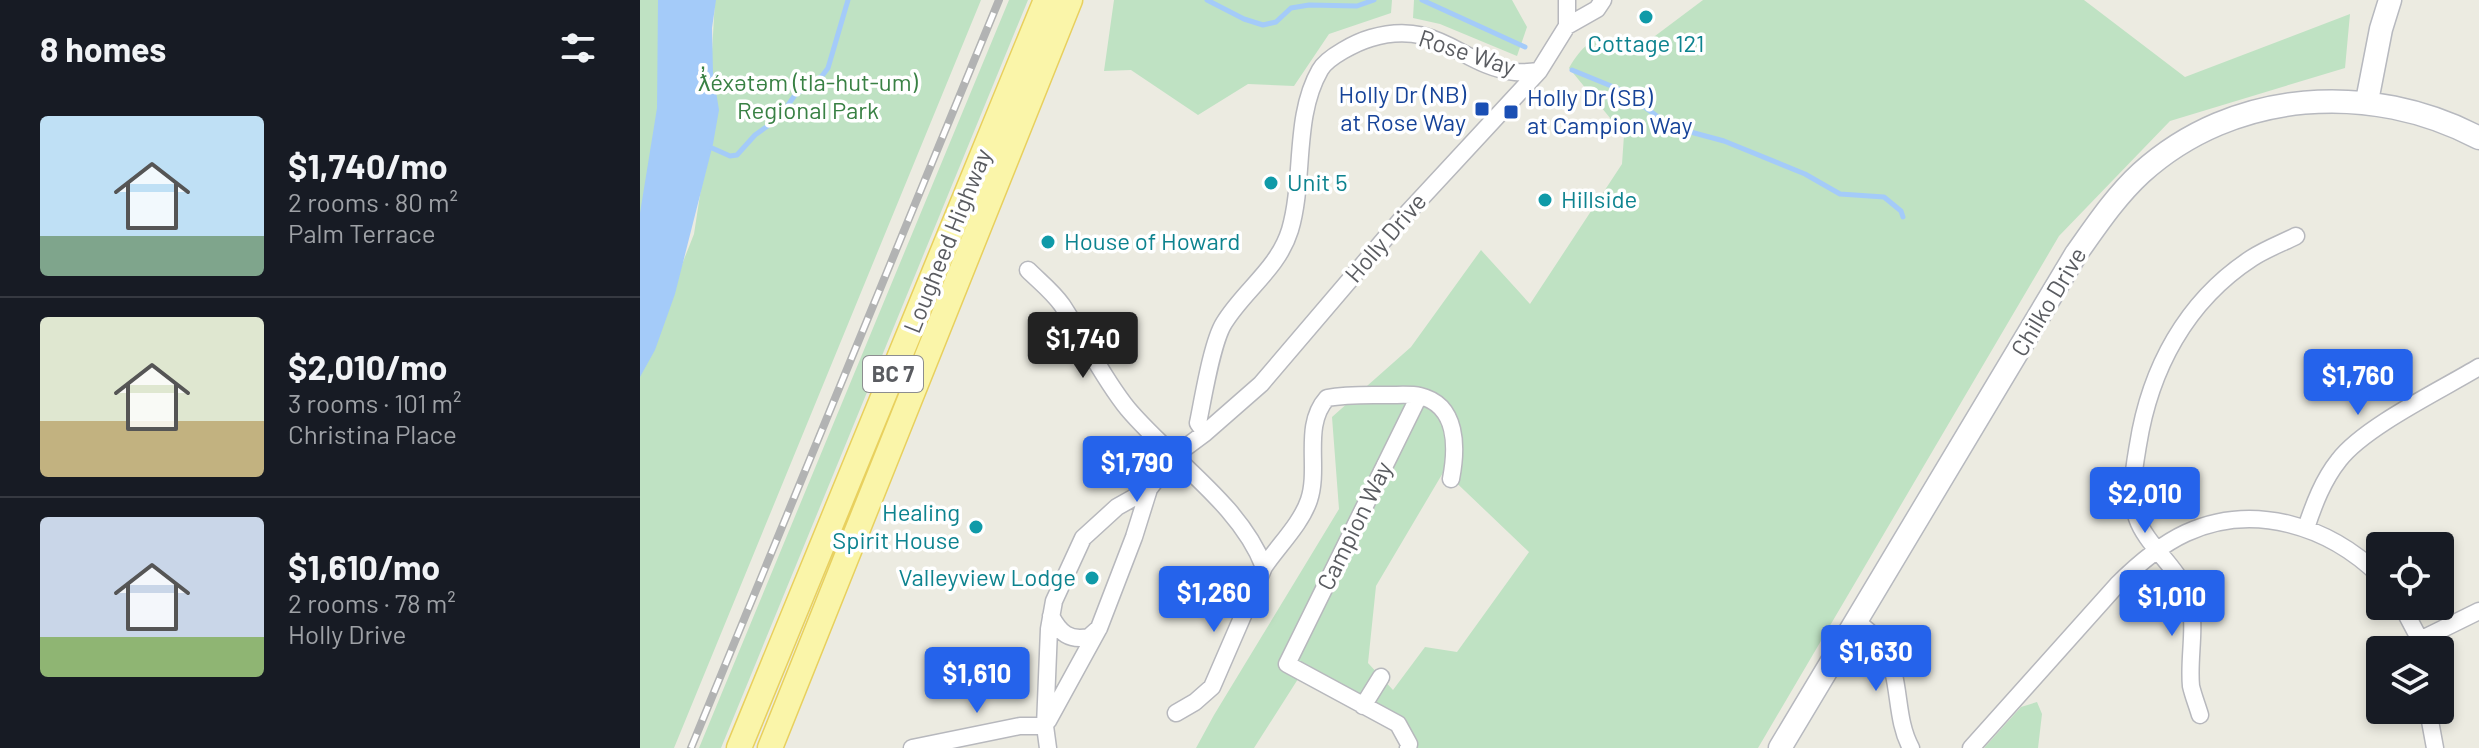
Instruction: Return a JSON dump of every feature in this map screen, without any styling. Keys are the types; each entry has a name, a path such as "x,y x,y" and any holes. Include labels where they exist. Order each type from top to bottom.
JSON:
{"main road":[{"name":"Lougheed Highway","path":"739,748 1046,0"},
{"name":"Lougheed Highway","path":"770,748 1070,0"}],"street":[{"path":"1567,0 1567,26 1597,9 1603,0"},
{"path":"2367,101 2390,0"},
{"name":"Holly Drive","path":"1149,489 1174,456 1261,384 1400,221 1539,71 1567,26"},
{"name":"Rose Way","path":"1205,433 1198,423 1221,326 1243,295 1276,261 1291,228 1308,101 1322,67 1350,46 1372,37 1400,33 1432,38 1496,68 1516,73 1539,71"},
{"name":"Chilko Drive","path":"1780,748 2076,254 2121,193 2143,171 2190,138 2238,116 2321,100 2367,101 2433,117 2479,138"},
{"path":"2200,715 2191,687 2191,607 2183,585 2139,524 2133,494 2143,411 2161,362 2188,320 2232,272 2296,236"},
{"path":"1028,270 1060,303 1105,378 1130,410 1238,524 1257,548 1264,567"},
{"path":"2306,528 2320,490 2345,453 2383,424 2479,367"},
{"path":"1176,713 1212,687 1264,567 1309,501 1315,417 1327,398 1348,394 1419,396 1437,403 1448,414 1456,453 1451,479"},
{"name":"Campion Way","path":"1408,748 1409,744 1398,724 1287,664 1419,396"},
{"path":"1048,748 1045,726 1051,616 1063,579 1083,538 1117,507 1149,489"},
{"path":"1045,726 1099,628 1149,489"},
{"path":"1102,521 1121,519 1131,524 1134,537"},
{"path":"1971,748 2117,585 2137,565 2185,534 2233,520 2265,520 2323,534 2366,563"},
{"path":"2436,636 2479,611"},
{"path":"1051,616 1058,629 1069,637 1089,637 1099,628"},
{"path":"1856,621 1876,638 1887,653 1896,687 1900,722 1911,748"},
{"path":"1363,706 1381,677"},
{"path":"2431,724 2435,748"},
{"path":"912,748 1020,726 1045,726"}],"green space":[{"path":"640,0 712,0 640,282"},
{"name":"ƛ̓éxətəm (tla-hut-um) Regional Park","path":"715,0 981,0 674,748 640,748 640,371 694,234 706,156"},
{"path":"1009,0 1028,0 721,748 699,748"},
{"path":"1114,0 1392,0 1391,13 1329,34 1294,86 1248,84 1198,115 1131,70 1104,71"},
{"path":"1414,0 1512,0 1527,27 1517,56 1440,24 1413,18"},
{"path":"1703,0 2084,0 2185,77 2350,14 2345,68 2170,121 2059,236 1758,748 1414,748 1390,712 1298,679 1254,748 1196,748 1339,509 1332,417 1411,347 1481,250 1530,304 1622,164 1624,135 1569,68 1584,47 1600,39 1643,45","holes":["1444,471 1529,552 1457,652 1425,647 1393,690 1368,663 1376,586"]},
{"path":"2037,702 2042,714 2038,748 1984,748 2021,707"}],"water":[{"path":"658,0 716,0 712,28 713,73 719,110 675,294 655,350 640,377 640,213 657,108"}],"waterway":[{"path":"712,148 730,156 737,155 755,135 779,118 795,95 822,76 828,68 848,0"},
{"path":"1207,0 1263,25 1276,22 1291,8 1309,5 1357,6 1374,0"},
{"path":"1422,0 1525,47"},
{"path":"1572,70 1621,90 1672,127 1724,141 1805,174 1840,194 1884,197 1901,211 1903,217"}],"railway":[{"path":"691,748 999,0"}],"place":[{"name":"Cottage 121","path":"1646,17"},
{"name":"Holly Dr (NB) at Rose Way","path":"1482,109"},
{"name":"Holly Dr (SB) at Campion Way","path":"1511,112"},
{"name":"Unit 5","path":"1271,183"},
{"name":"Hillside","path":"1545,200"},
{"name":"House of Howard","path":"1048,242"},
{"name":"Healing Spirit House","path":"976,527"},
{"name":"Valleyview Lodge","path":"1092,578"}]}
